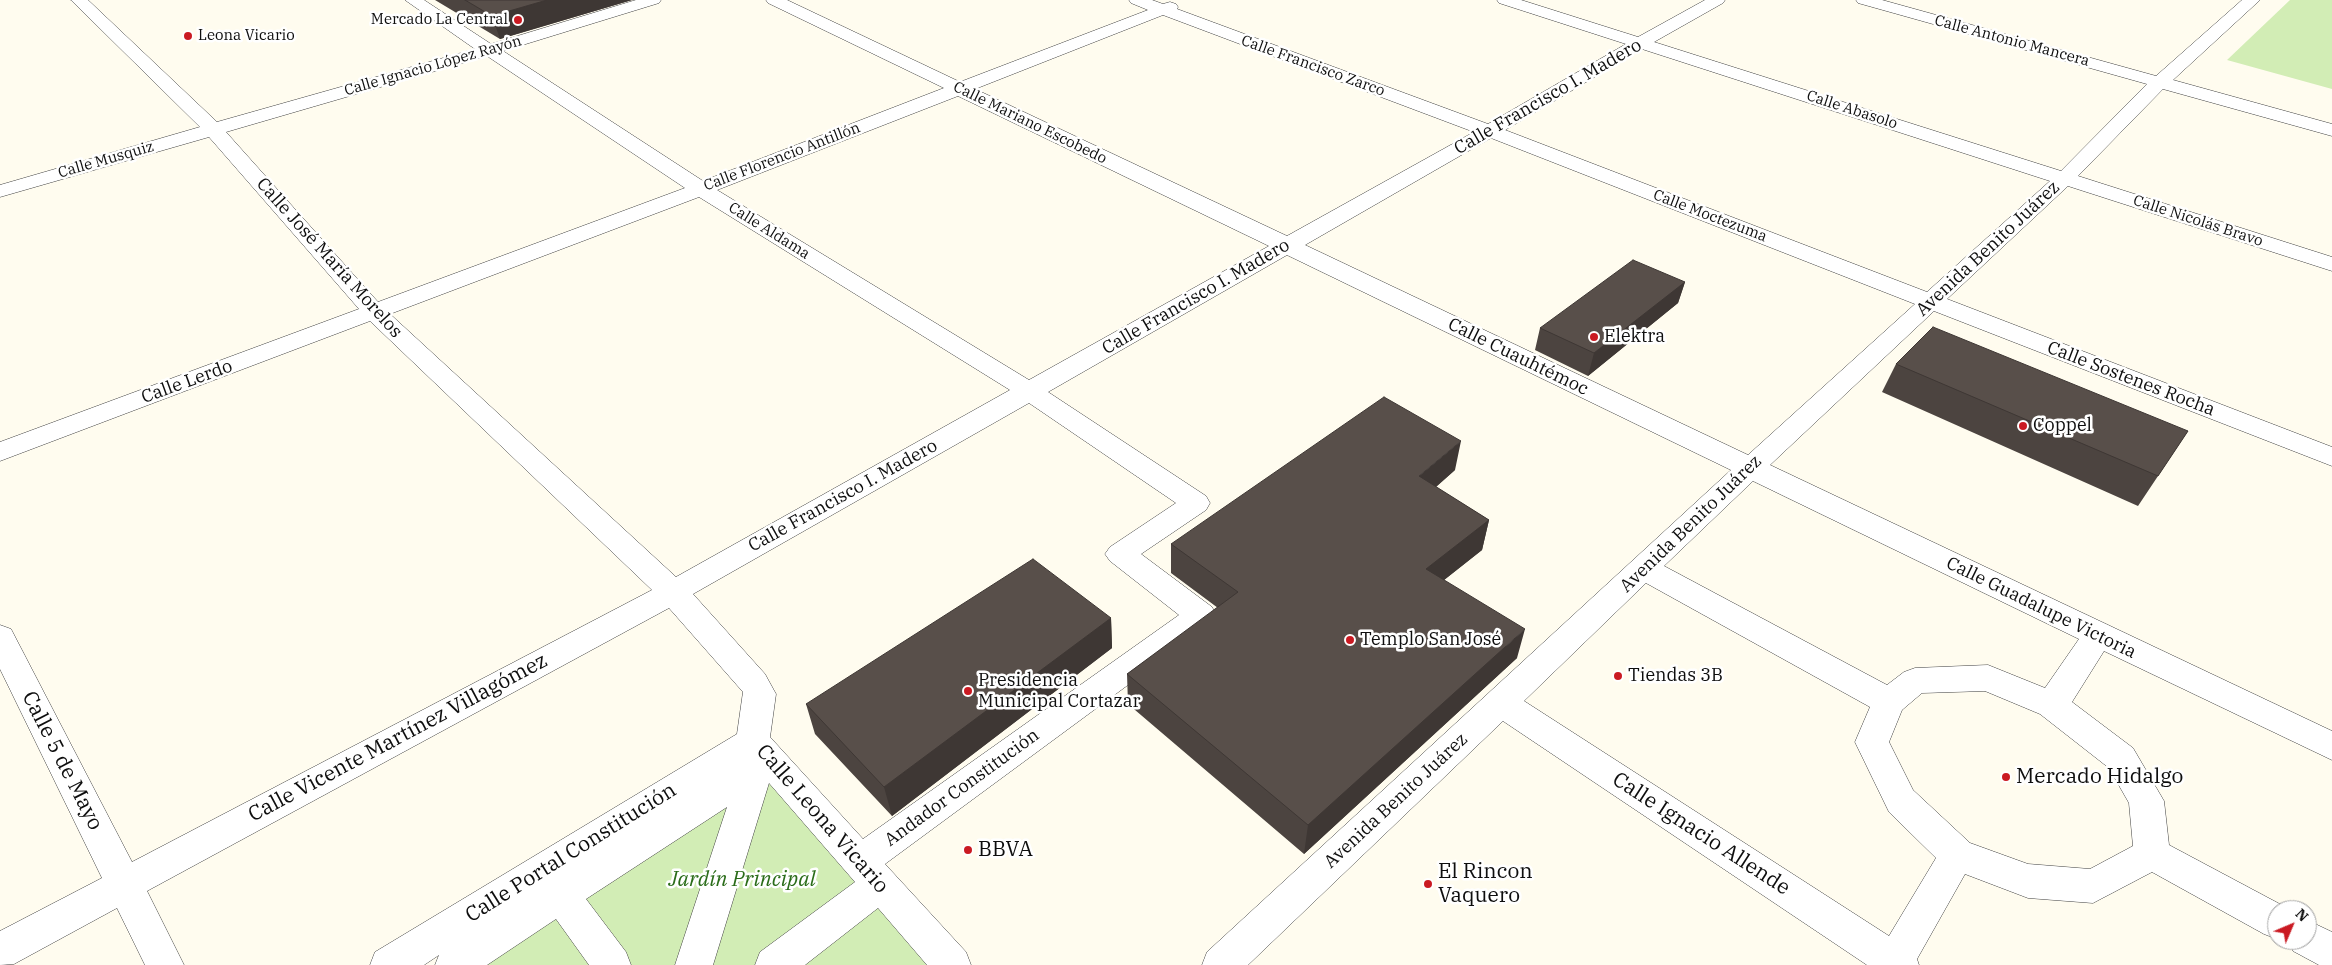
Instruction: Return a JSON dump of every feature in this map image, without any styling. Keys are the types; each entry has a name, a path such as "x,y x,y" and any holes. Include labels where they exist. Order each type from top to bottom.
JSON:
{"street":[{"name":"Calle José María Morelos","path":"79,0 213,129 374,312 673,592"},
{"name":"Calle Aldama","path":"413,0 700,189 1029,392 1196,503"},
{"name":"Calle Ignacio López Rayón","path":"213,129 489,50 653,0"},
{"name":"Calle Mariano Escobedo","path":"774,0 1287,246"},
{"name":"Calle Francisco Zarco","path":"1137,0 1490,131"},
{"name":"Calle Florencio Antillón","path":"374,312 700,189 1188,0"},
{"name":"Calle Abasolo","path":"1505,0 2065,178"},
{"name":"Calle Francisco I. Madero","path":"673,592 1490,131 1640,42 1717,0"},
{"name":"Calle Antonio Mancera","path":"1864,0 2332,130"},
{"path":"2231,0 2250,2"},
{"name":"Avenida Benito Juárez","path":"1222,965 1750,468 2065,178 2160,82 2250,2"},
{"name":"Calle Musquiz","path":"0,191 213,129"},
{"name":"Calle Moctezuma","path":"1490,131 1931,301"},
{"name":"Calle Nicolás Bravo","path":"2065,178 2332,264"},
{"name":"Calle Cuauhtémoc","path":"1287,246 1750,468"},
{"name":"Calle Sostenes Rocha","path":"1931,301 2332,457"},
{"name":"Calle Lerdo","path":"0,452 374,312"},
{"name":"Calle Guadalupe Victoria","path":"1750,468 2332,746"},
{"name":"Andador Constitución","path":"864,878 1201,615 1120,554 1196,503"},
{"path":"1644,569 1889,702"},
{"name":"Calle Leona Vicario","path":"673,592 754,683 760,694 754,755 694,965"},
{"name":"Calle Vicente Martínez Villagómez","path":"0,951 673,592"},
{"path":"2052,704 2098,635"},
{"name":"Calle 5 de Mayo","path":"0,637 164,965"},
{"path":"1988,678 2052,704 2121,758 2146,801 2152,854 2093,886 2028,881 1957,855 1902,801 1872,742 1889,702 1915,681 1988,678"},
{"name":"Calle Ignacio Allende","path":"1501,702 1898,963"},
{"path":"454,965 561,895 754,755 864,878 936,965"},
{"name":"Calle Portal Constitución","path":"389,965 754,755"},
{"path":"2152,854 2267,917"},
{"path":"1898,963 1957,855"},
{"path":"774,965 864,878"},
{"name":"Calle Leona Vicario","path":"864,878 952,965"},
{"path":"561,895 612,965"},
{"path":"2317,944 2332,952"}],"green space":[{"path":"2290,0 2332,0 2332,89 2227,60"},
{"name":"Jardín Principal","path":"756,769 936,965 454,965"}],"building":[{"path":"465,0 547,0 492,16"},
{"path":"1633,260 1685,282 1594,353 1540,328"},
{"path":"1933,327 2188,431 2158,476 1896,364"},
{"name":"Templo San José","path":"1384,397 1461,441 1419,476 1489,520 1426,569 1525,629 1308,825 1127,674 1238,592 1171,544"},
{"name":"Presidencia Municipal Cortazar","path":"1033,559 1111,618 884,787 806,704"}],"place":[{"name":"Mercado La Central","path":"518,20"},
{"name":"Leona Vicario","path":"188,36"},
{"name":"Elektra","path":"1594,337"},
{"name":"Coppel","path":"2023,426"},
{"name":"Templo San José","path":"1350,640"},
{"name":"Tiendas 3B","path":"1618,676"},
{"name":"Presidencia Municipal Cortazar","path":"968,691"},
{"name":"Mercado Hidalgo","path":"2006,777"},
{"name":"BBVA","path":"968,850"},
{"name":"El Rincon Vaquero","path":"1428,884"}]}
